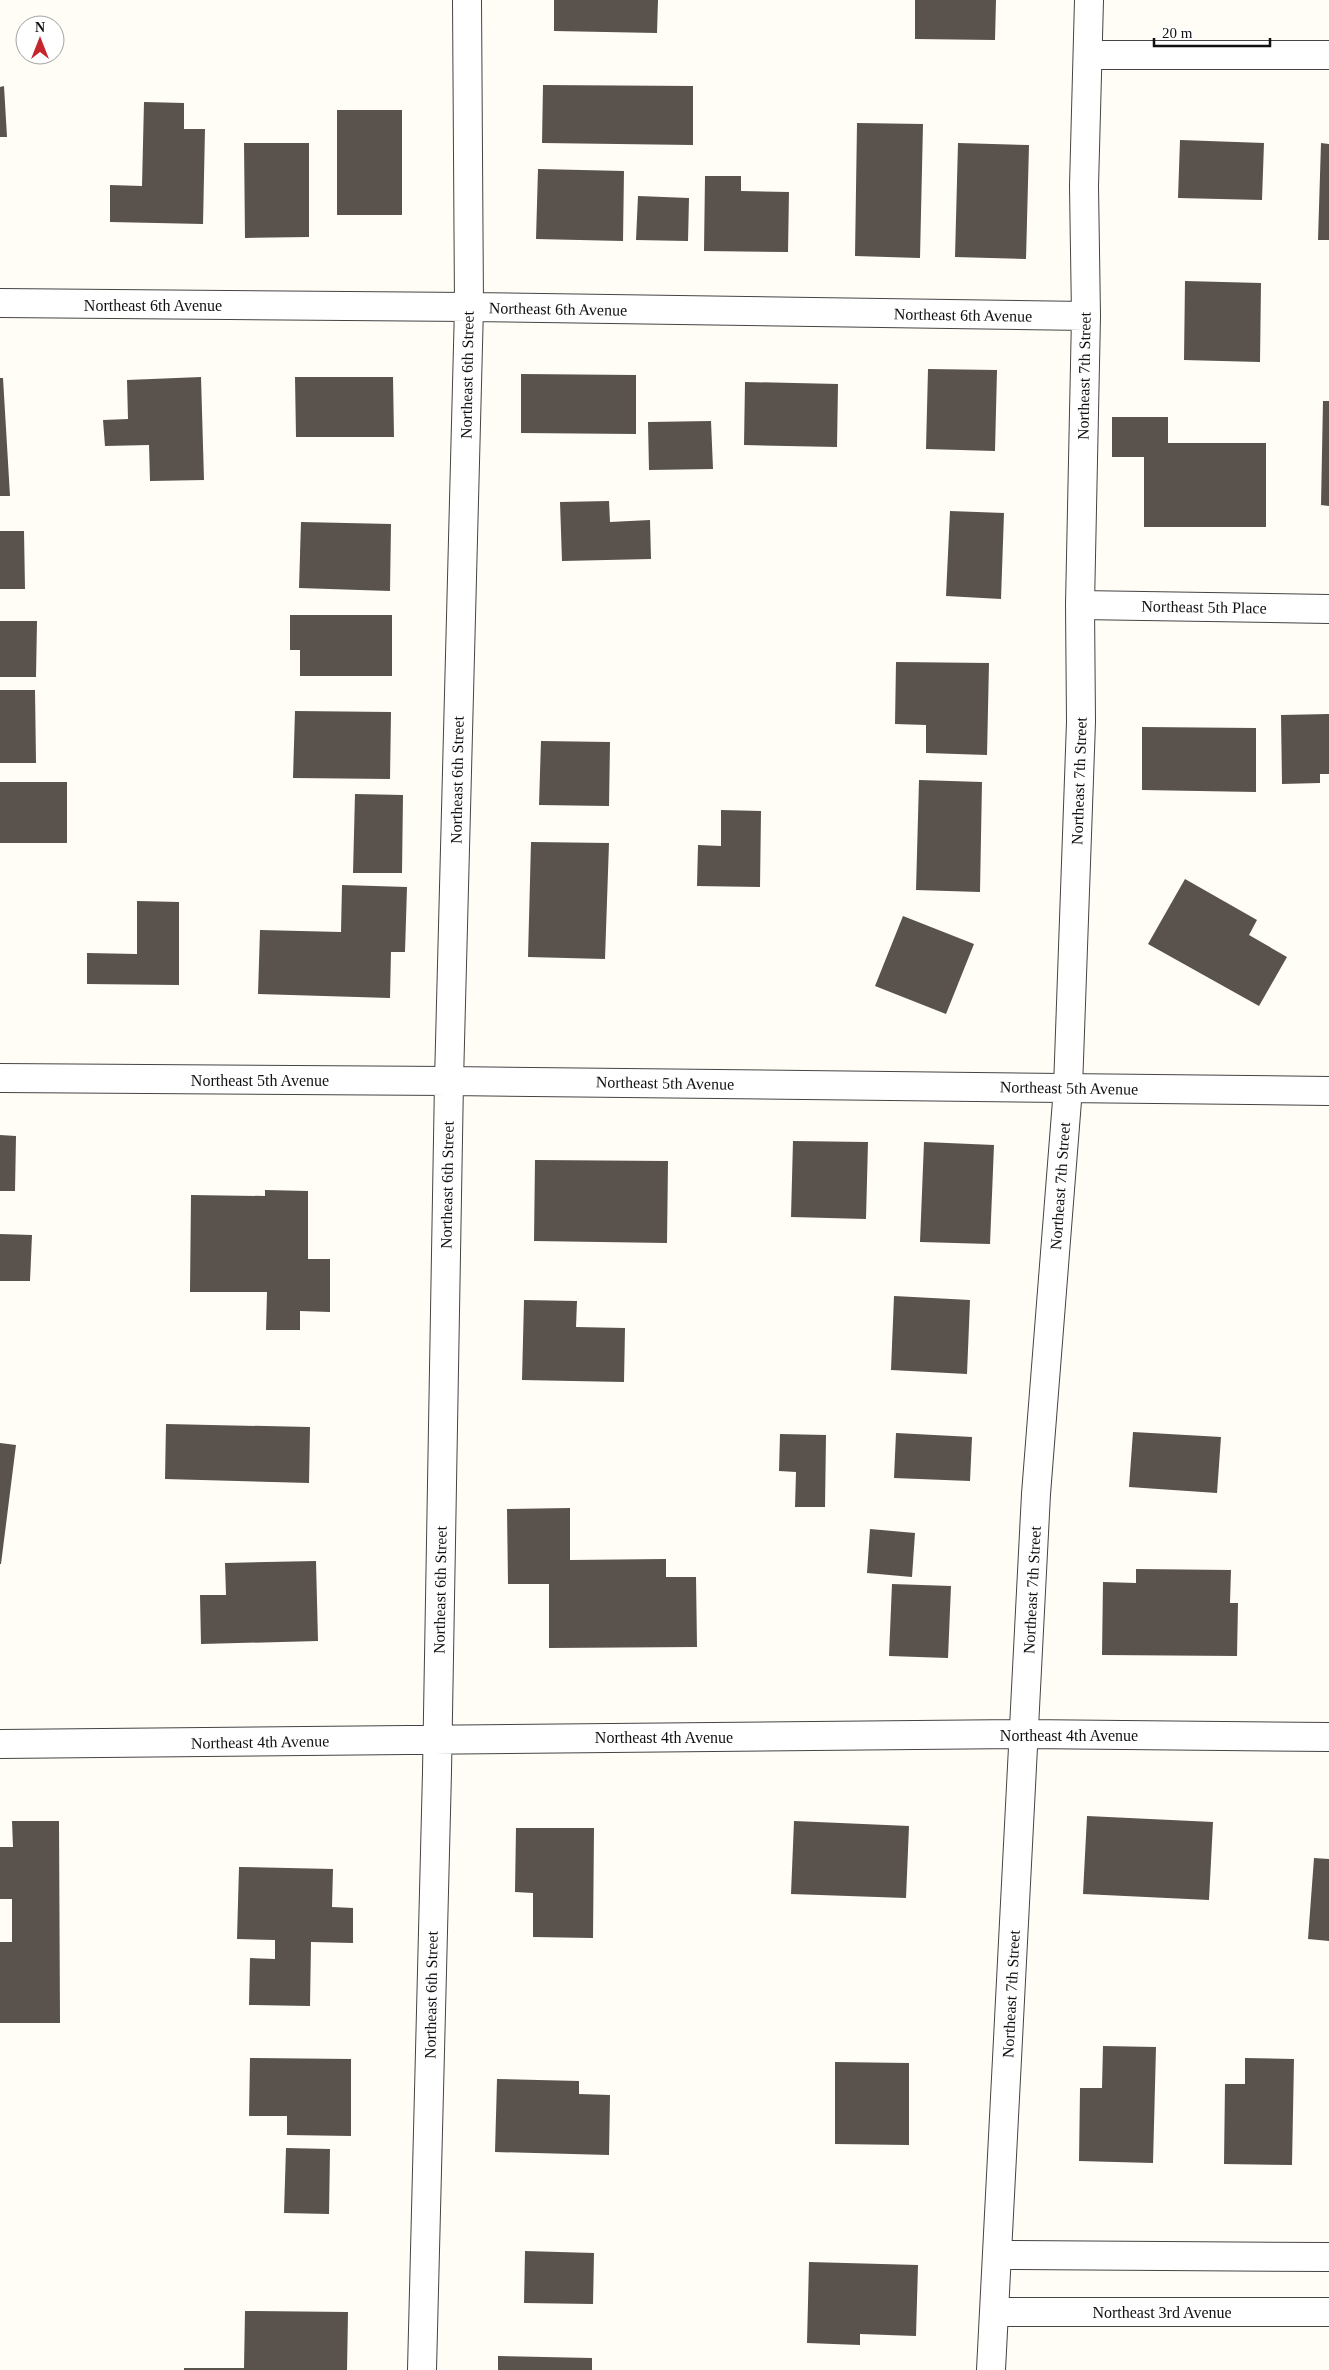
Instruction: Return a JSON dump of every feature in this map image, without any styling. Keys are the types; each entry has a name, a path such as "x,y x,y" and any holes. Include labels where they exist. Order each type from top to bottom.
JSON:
{"street":[{"name":"Northeast 6th Street","path":"422,2370 437,1740 449,1080 469,307 467,0"},
{"name":"Northeast 7th Street","path":"990,2370 998,2255 1036,1494 1068,1088 1081,722 1080,605 1086,316 1084,186 1089,0"},
{"path":"1089,55 1329,55"},
{"name":"Northeast 6th Avenue","path":"0,304 469,307 1086,316"},
{"name":"Northeast 5th Place","path":"1080,605 1329,609"},
{"name":"Northeast 5th Avenue","path":"0,1078 449,1080 1329,1092"},
{"name":"Northeast 4th Avenue","path":"0,1744 1025,1734 1329,1737"},
{"path":"998,2255 1329,2257"},
{"name":"Northeast 3rd Avenue","path":"994,2312 1329,2312"}],"building":[{"path":"554,0 658,0 657,33 554,31"},
{"path":"915,0 996,0 995,40 915,39"},
{"path":"543,85 693,86 693,145 542,143"},
{"path":"4,86 7,137 0,137 0,87"},
{"path":"144,102 184,103 184,129 205,129 203,224 110,222 110,185 142,186"},
{"path":"337,110 402,110 402,215 337,215"},
{"path":"857,123 923,124 920,258 855,256"},
{"path":"1180,140 1264,143 1262,200 1178,198"},
{"path":"244,143 309,143 309,237 245,238"},
{"path":"958,143 1029,145 1026,259 955,257"},
{"path":"1321,143 1329,144 1329,240 1318,240"},
{"path":"538,169 624,171 623,241 536,239"},
{"path":"705,176 741,176 741,191 789,192 788,252 704,251"},
{"path":"638,196 689,198 688,241 636,240"},
{"path":"1185,281 1261,283 1260,362 1184,360"},
{"path":"928,369 997,370 995,451 926,449"},
{"path":"521,374 636,375 636,434 521,433"},
{"path":"201,377 204,480 150,481 149,445 105,446 103,420 128,419 127,380"},
{"path":"295,377 393,377 394,437 296,437"},
{"path":"0,378 3,378 10,496 0,496"},
{"path":"745,382 838,384 837,447 744,445"},
{"path":"1323,401 1329,401 1329,506 1321,505"},
{"path":"1112,417 1168,417 1168,443 1266,443 1266,527 1144,527 1144,457 1112,457"},
{"path":"711,421 713,469 649,470 648,422"},
{"path":"609,501 610,522 650,520 651,559 562,561 560,502"},
{"path":"950,511 1004,513 1001,599 946,596"},
{"path":"301,522 391,524 390,591 299,588"},
{"path":"0,531 24,531 25,589 0,589"},
{"path":"290,615 392,615 392,676 300,676 300,650 290,650"},
{"path":"0,621 37,621 36,677 0,677"},
{"path":"896,662 989,663 987,755 926,753 926,725 895,724"},
{"path":"0,690 35,690 36,763 0,763"},
{"path":"295,711 391,712 390,779 293,778"},
{"path":"1329,714 1329,774 1320,774 1320,783 1282,784 1281,715"},
{"path":"1142,727 1256,728 1256,792 1142,790"},
{"path":"541,741 610,742 609,806 539,805"},
{"path":"919,780 982,782 980,892 916,890"},
{"path":"0,782 67,782 67,843 0,843"},
{"path":"355,794 403,795 402,873 353,873"},
{"path":"721,810 761,811 760,887 697,886 698,845 721,846"},
{"path":"531,842 609,843 605,959 528,957"},
{"path":"1185,879 1257,920 1249,935 1287,957 1259,1006 1148,944"},
{"path":"342,885 407,887 405,952 391,952 390,998 258,994 260,930 341,932"},
{"path":"137,901 179,902 179,985 87,984 87,953 137,954"},
{"path":"903,916 974,944 946,1014 875,986"},
{"path":"0,1135 16,1136 15,1191 0,1191"},
{"path":"793,1141 868,1142 866,1219 791,1217"},
{"path":"924,1142 994,1145 990,1244 920,1242"},
{"path":"535,1160 668,1161 667,1243 534,1241"},
{"path":"265,1190 308,1191 308,1259 330,1259 330,1312 300,1311 300,1330 266,1330 267,1292 190,1292 191,1195 265,1196"},
{"path":"0,1234 32,1235 30,1281 0,1281"},
{"path":"894,1296 970,1300 967,1374 891,1370"},
{"path":"524,1300 577,1301 576,1327 625,1328 624,1382 522,1380"},
{"path":"166,1424 310,1427 309,1483 165,1479"},
{"path":"1133,1432 1221,1437 1217,1493 1129,1487"},
{"path":"896,1433 972,1437 970,1481 894,1478"},
{"path":"780,1434 826,1435 825,1507 795,1507 796,1472 779,1471"},
{"path":"0,1443 16,1445 1,1564 0,1564"},
{"path":"570,1508 570,1560 666,1559 666,1577 696,1577 697,1647 549,1648 549,1584 508,1584 507,1509"},
{"path":"870,1529 915,1533 912,1577 867,1573"},
{"path":"316,1561 318,1641 201,1644 200,1595 226,1595 225,1563"},
{"path":"1136,1569 1231,1570 1230,1603 1238,1603 1237,1656 1102,1655 1103,1582 1136,1583"},
{"path":"892,1584 951,1586 948,1658 889,1656"},
{"path":"1087,1816 1213,1822 1209,1900 1083,1894"},
{"path":"12,1821 59,1821 60,2023 0,2023 0,1942 12,1942 12,1899 0,1899 0,1847 13,1847"},
{"path":"794,1821 909,1826 906,1898 791,1894"},
{"path":"516,1828 594,1828 593,1938 533,1937 533,1893 515,1892"},
{"path":"1314,1858 1329,1859 1329,1941 1308,1939"},
{"path":"239,1867 333,1869 332,1907 353,1908 353,1943 311,1942 310,2006 249,2005 250,1958 275,1959 275,1940 237,1939"},
{"path":"1103,2046 1156,2047 1153,2163 1079,2161 1080,2088 1102,2088"},
{"path":"250,2058 351,2059 351,2136 287,2135 287,2116 249,2116"},
{"path":"1245,2058 1294,2059 1292,2165 1224,2164 1225,2084 1245,2084"},
{"path":"835,2062 909,2063 909,2145 835,2144"},
{"path":"497,2079 579,2081 579,2094 610,2095 609,2155 495,2152"},
{"path":"286,2148 330,2149 329,2214 284,2213"},
{"path":"525,2251 594,2253 593,2304 524,2303"},
{"path":"809,2262 918,2265 916,2336 860,2334 860,2345 807,2343"},
{"path":"245,2311 348,2312 347,2370 184,2370 184,2368 244,2368"},
{"path":"498,2356 592,2358 592,2370 498,2370"}]}
